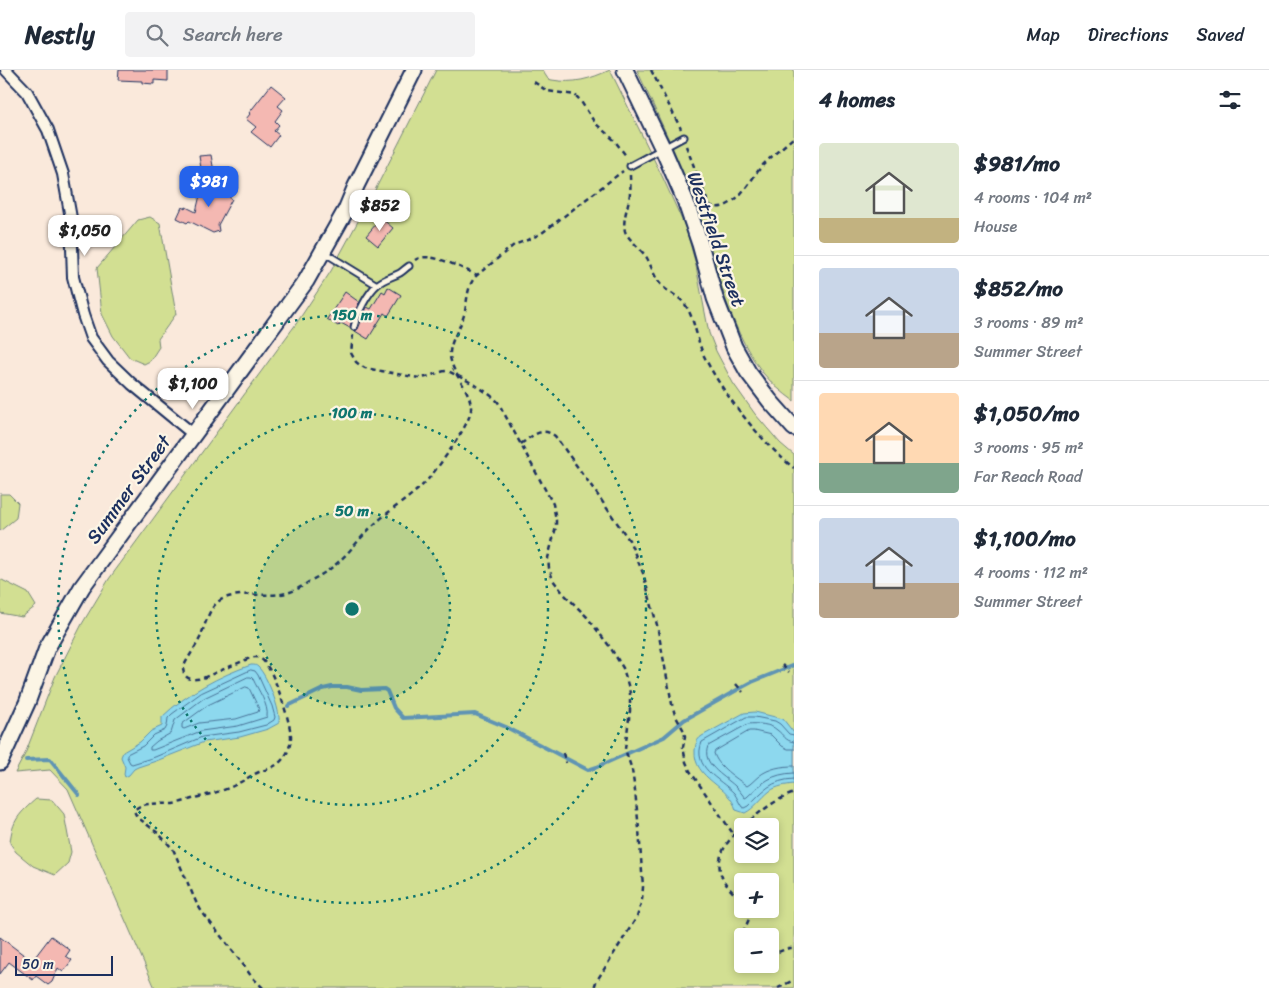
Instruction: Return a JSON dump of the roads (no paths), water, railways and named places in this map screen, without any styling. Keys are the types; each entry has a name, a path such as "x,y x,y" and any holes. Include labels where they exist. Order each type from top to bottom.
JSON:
{"main road":[{"name":"Summer Street","path":"0,762 27,703 48,648 82,587 306,281 346,210 414,70"},
{"name":"Westfield Street","path":"625,70 663,148 685,200 715,298 734,347 748,372 794,428"}],"street":[{"path":"6,70 26,92 48,130 63,174 71,218 73,277 91,338 108,361 132,384 193,434"}],"lane":[{"path":"630,166 684,137"},
{"path":"322,252 377,285"},
{"path":"354,326 363,306 377,285 409,266"}],"water":[{"path":"255,665 262,671 269,685 276,702 279,723 268,729 240,737 204,742 138,767 125,777 125,767 121,757 123,752 140,742 151,731 162,726 162,717 172,708 204,686 227,674"},
{"path":"755,712 783,719 794,733 794,784 773,789 745,813 736,810 727,794 700,769 696,760 695,750 697,741 702,736 744,713"}],"waterway":[{"path":"288,706 323,689 332,687 347,687 361,690 384,689 387,691 394,708 403,718 475,714 506,727 588,770 664,737 684,720 737,690 794,665"},
{"path":"26,760 50,759 79,795"}]}
